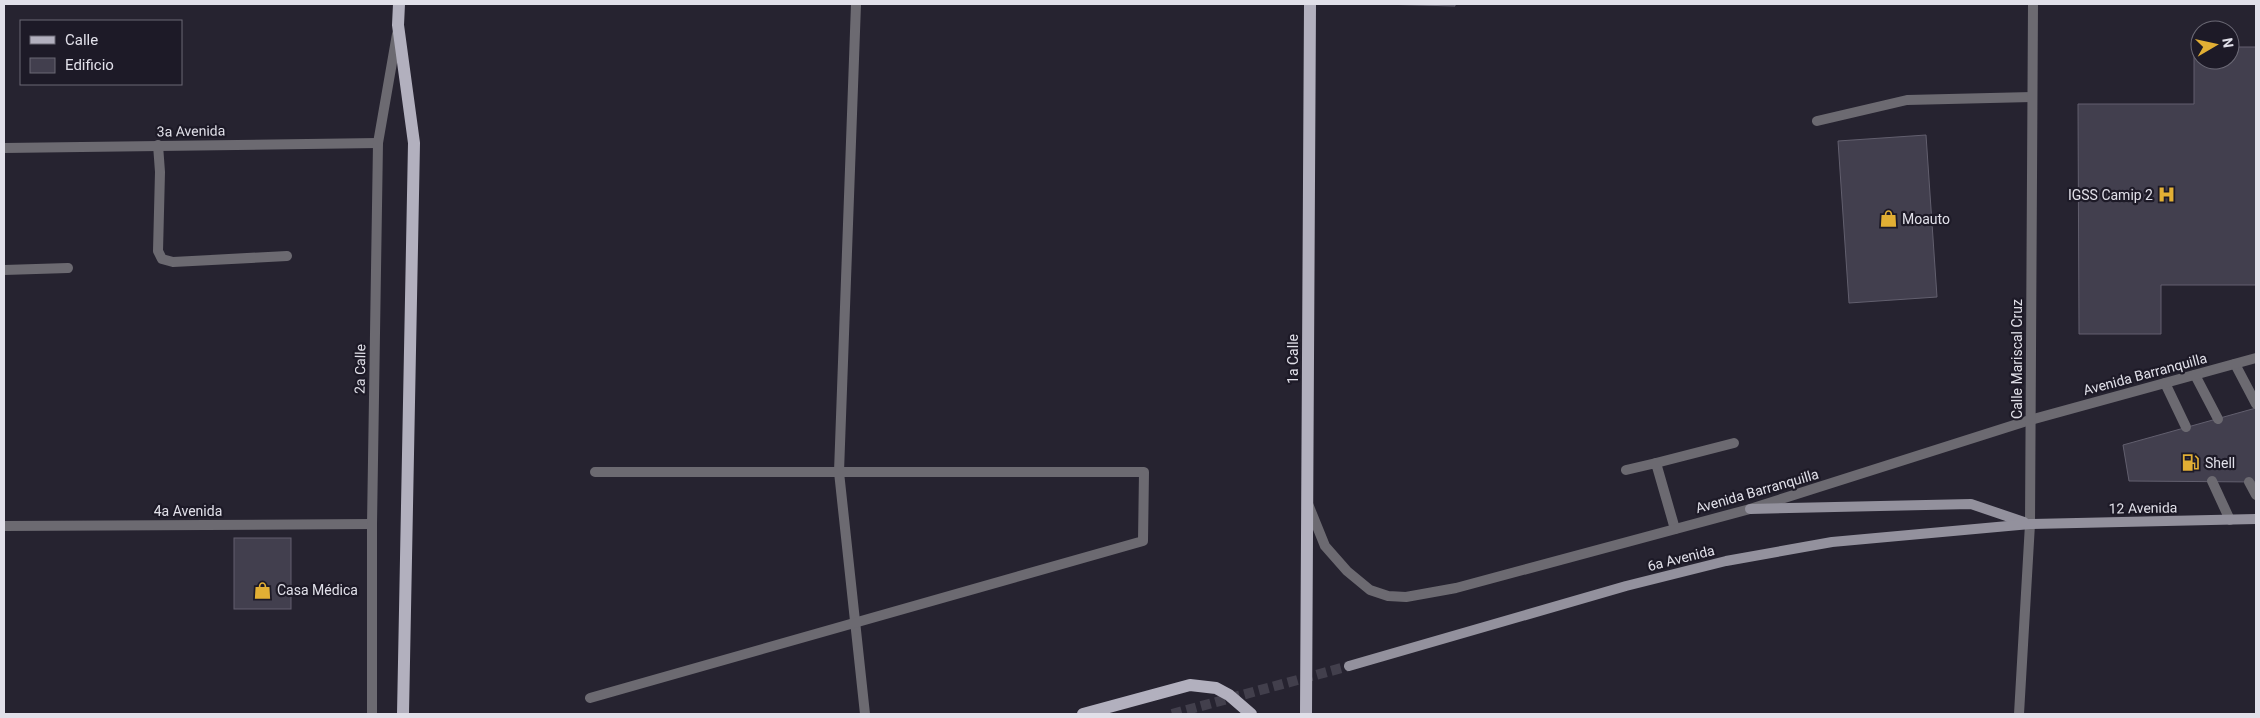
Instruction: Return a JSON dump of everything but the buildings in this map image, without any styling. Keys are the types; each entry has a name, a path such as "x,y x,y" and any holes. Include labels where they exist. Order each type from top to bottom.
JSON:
{"main road":[{"name":"2a Calle","path":"399,4 398,25 414,143 403,714"},
{"name":"1a Calle","path":"1306,714 1310,4"},
{"path":"1750,509 1971,504 2030,524"},
{"name":"12 Avenida","path":"2030,524 2256,519"},
{"name":"6a Avenida","path":"1349,666 1516,616 1726,561 1832,542 2030,524"},
{"path":"1083,714 1190,685 1216,688 1228,695 1251,714"}],"street":[{"path":"856,4 839,472 866,714"},
{"name":"Calle Mariscal Cruz","path":"2019,714 2030,524 2033,4"},
{"name":"2a Calle","path":"372,714 372,524 378,143 398,25"},
{"path":"1817,121 1907,100 2032,97"},
{"name":"3a Avenida","path":"4,148 378,143"},
{"path":"158,146 160,172 158,251 162,259 173,262 287,256"},
{"path":"4,270 68,268"},
{"name":"Avenida Barranquilla","path":"1307,500 1325,546 1347,571 1370,590 1388,596 1406,597 1456,588 1750,509 2030,420 2256,358"},
{"path":"2235,364 2256,404"},
{"path":"2195,375 2218,419"},
{"path":"2165,383 2186,427"},
{"path":"1626,470 1734,442"},
{"path":"1656,463 1674,529"},
{"path":"590,698 1143,541 1144,472 595,472"},
{"path":"2212,482 2230,520"},
{"path":"2250,482 2256,495"},
{"name":"4a Avenida","path":"4,526 372,524"}],"tunnel":[{"path":"1172,714 1349,666"}],"place":[{"name":"IGSS Camip 2","path":"2167,195"},
{"name":"Moauto","path":"1888,219"},
{"name":"Shell","path":"2191,463"},
{"name":"Casa Médica","path":"263,590"}]}
